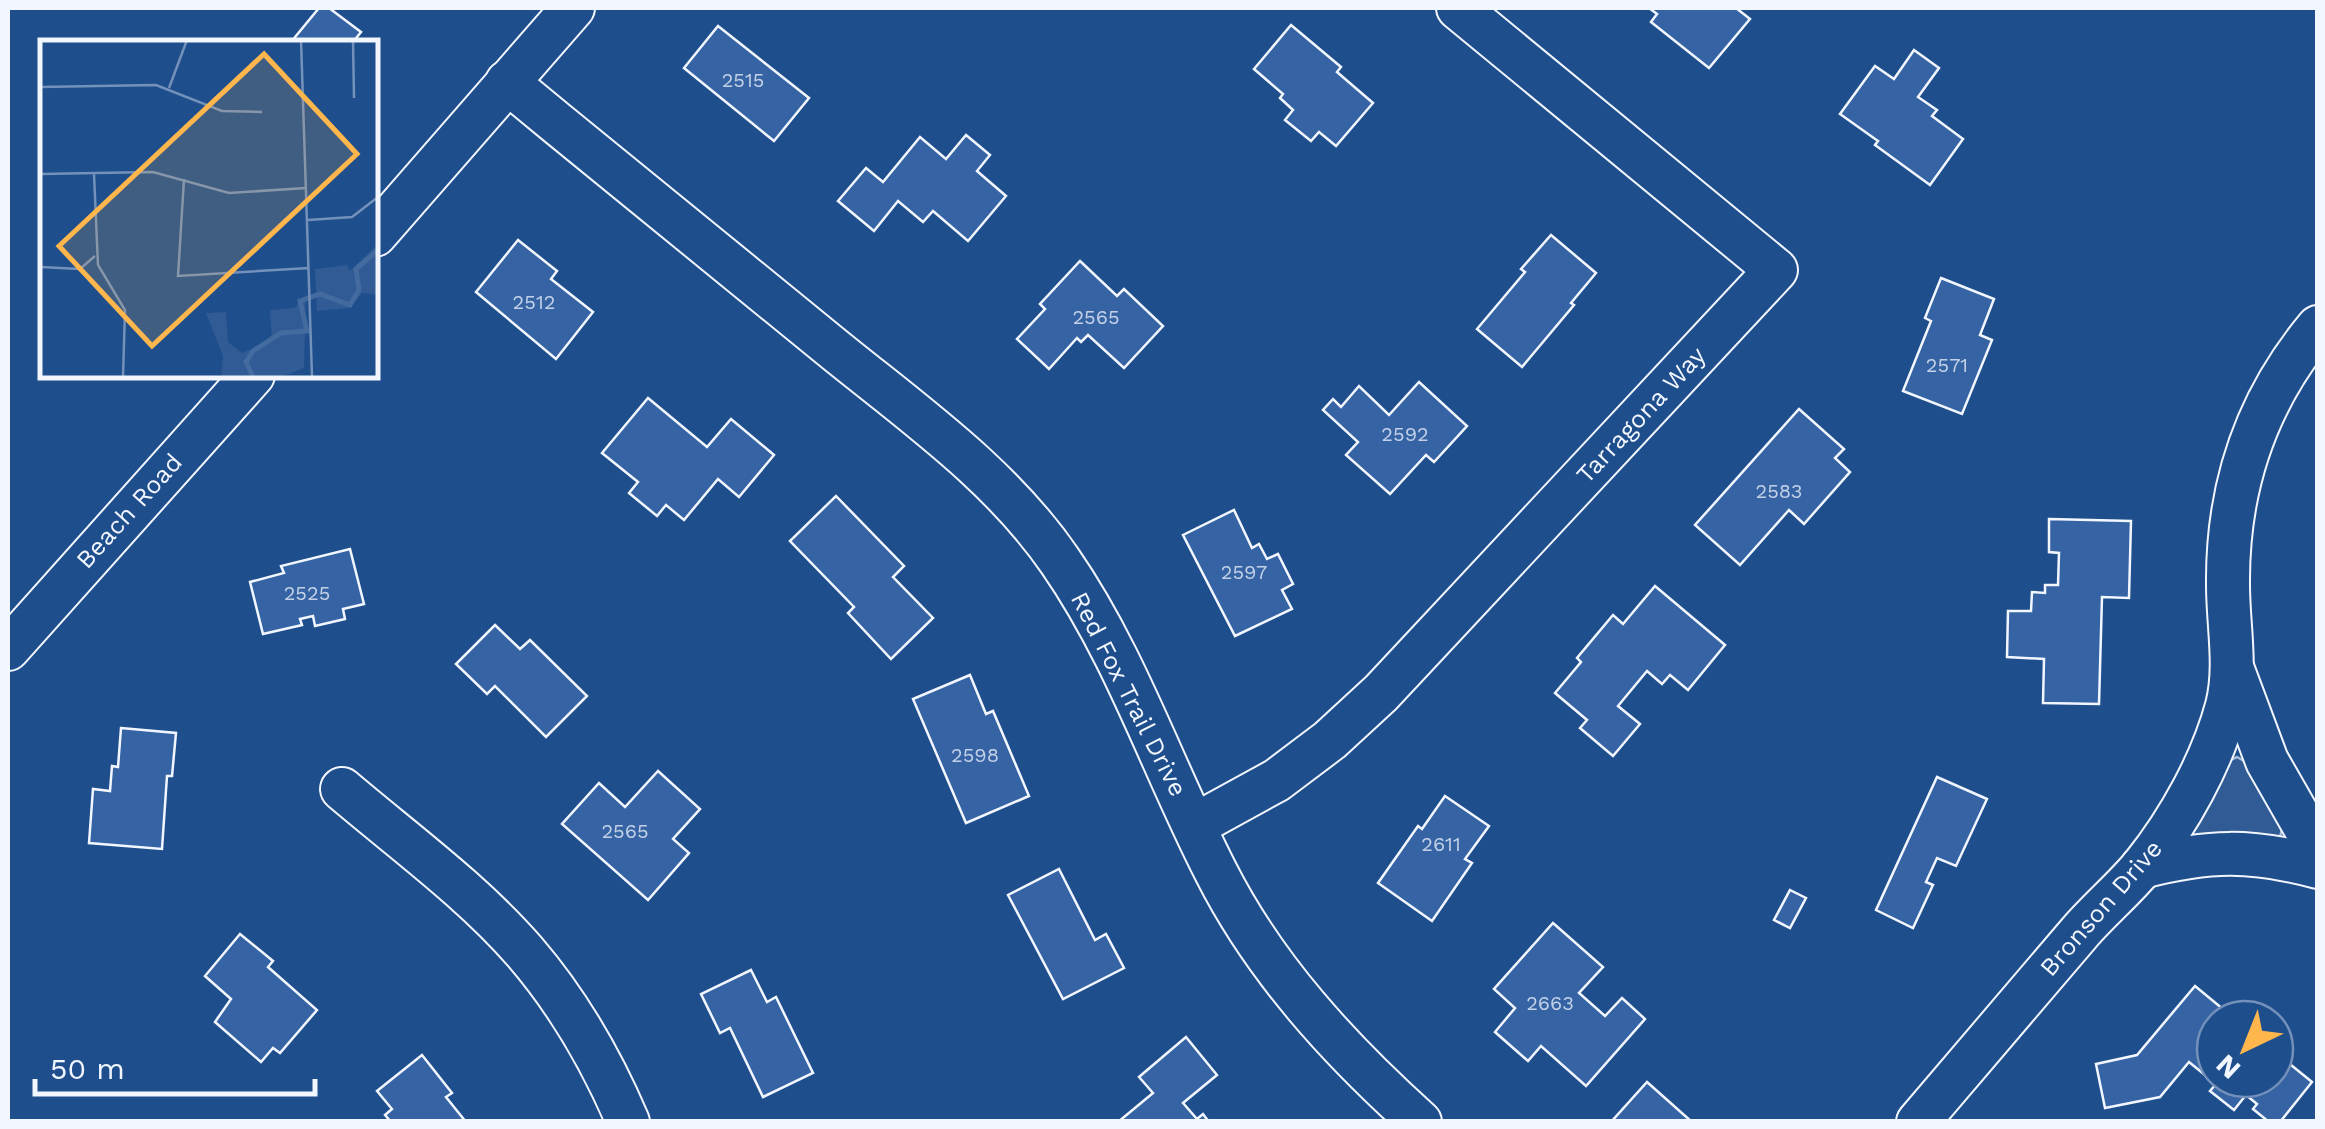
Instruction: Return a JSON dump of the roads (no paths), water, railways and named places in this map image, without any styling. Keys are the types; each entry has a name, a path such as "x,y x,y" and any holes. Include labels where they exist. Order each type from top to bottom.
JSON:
{"street":[{"path":"378,232 572,8"},
{"name":"Tarragona Way","path":"1195,826 1277,780 1330,740 1381,692 1776,270 1458,8"},
{"name":"Red Fox Trail Drive","path":"507,82 944,439 1028,521 1059,559 1091,610 1216,872 1280,974 1336,1042 1420,1122"},
{"name":"Bronson Drive","path":"1918,1122 2096,913 2142,867 2192,788 2227,706 2232,669 2228,583 2239,475 2266,404 2285,370 2318,327"},
{"name":"Beach Road","path":"8,649 251,378"},
{"path":"2232,669 2267,761 2318,850"},
{"path":"342,789 474,901 524,951 578,1024 628,1122"},
{"path":"2142,867 2189,855 2229,852 2318,867"}]}
